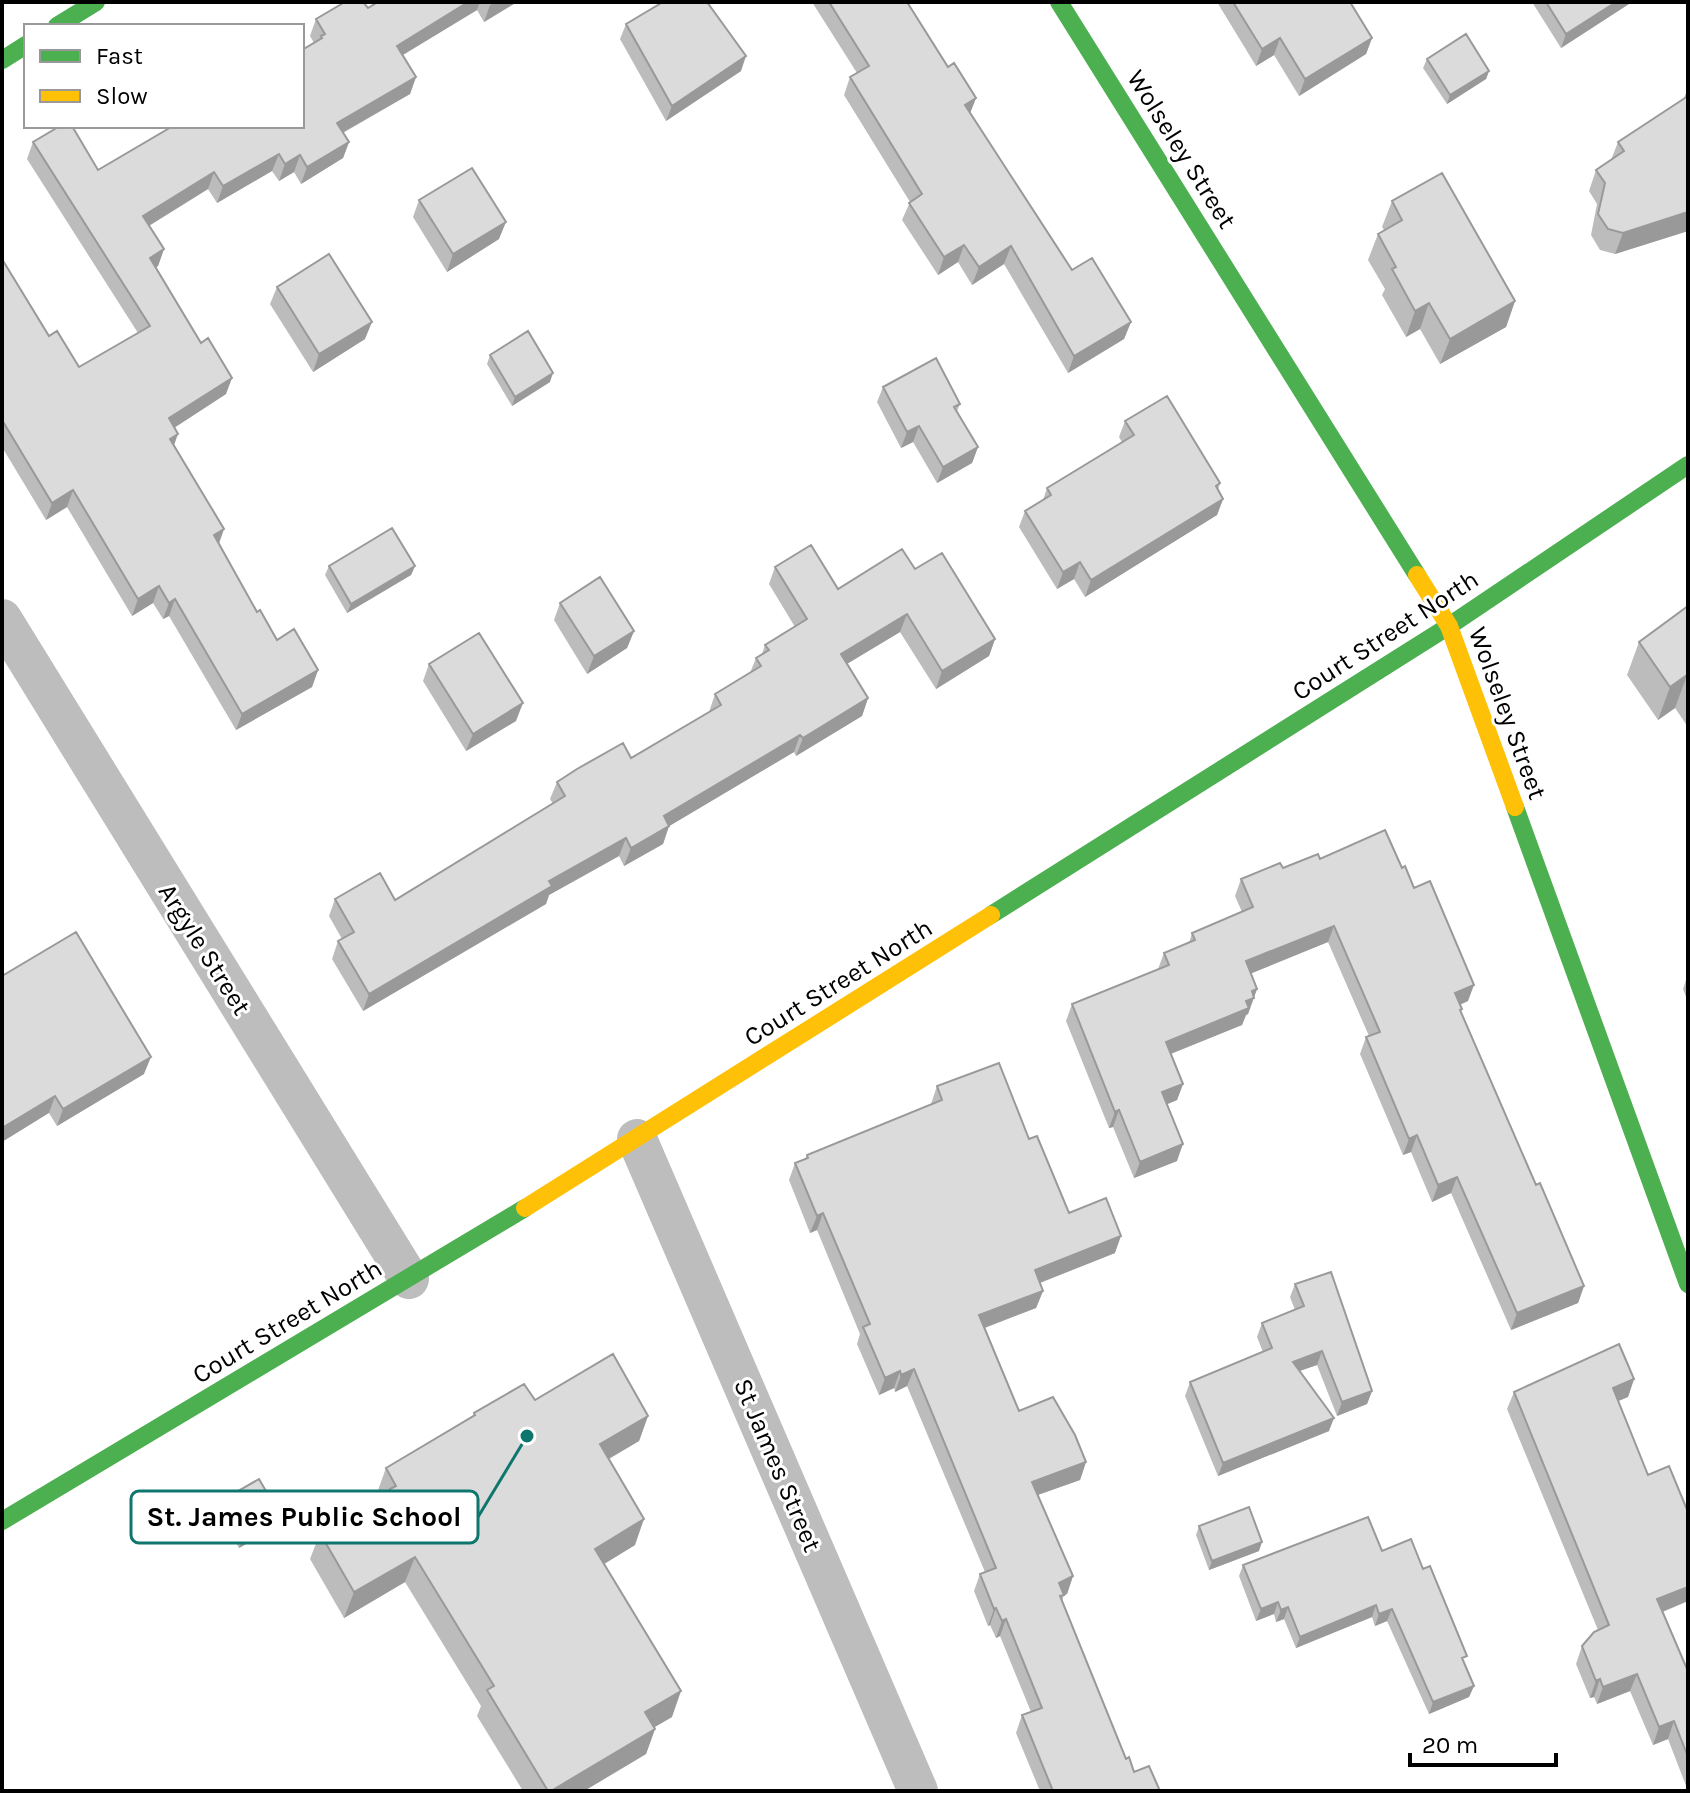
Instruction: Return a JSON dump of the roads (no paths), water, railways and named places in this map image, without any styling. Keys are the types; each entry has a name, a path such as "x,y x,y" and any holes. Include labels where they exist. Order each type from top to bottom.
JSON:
{"street":[{"path":"60,24 96,2"},
{"name":"Wolseley Street","path":"1059,2 1449,626 1688,1284"},
{"path":"2,60 24,46"},
{"name":"Court Street North","path":"2,1521 409,1279 637,1139 1449,626 1688,465"},
{"name":"Argyle Street","path":"2,619 409,1279"},
{"name":"St James Street","path":"637,1139 918,1791"}],"place":[{"name":"St. James Public School","path":"527,1436"}]}
